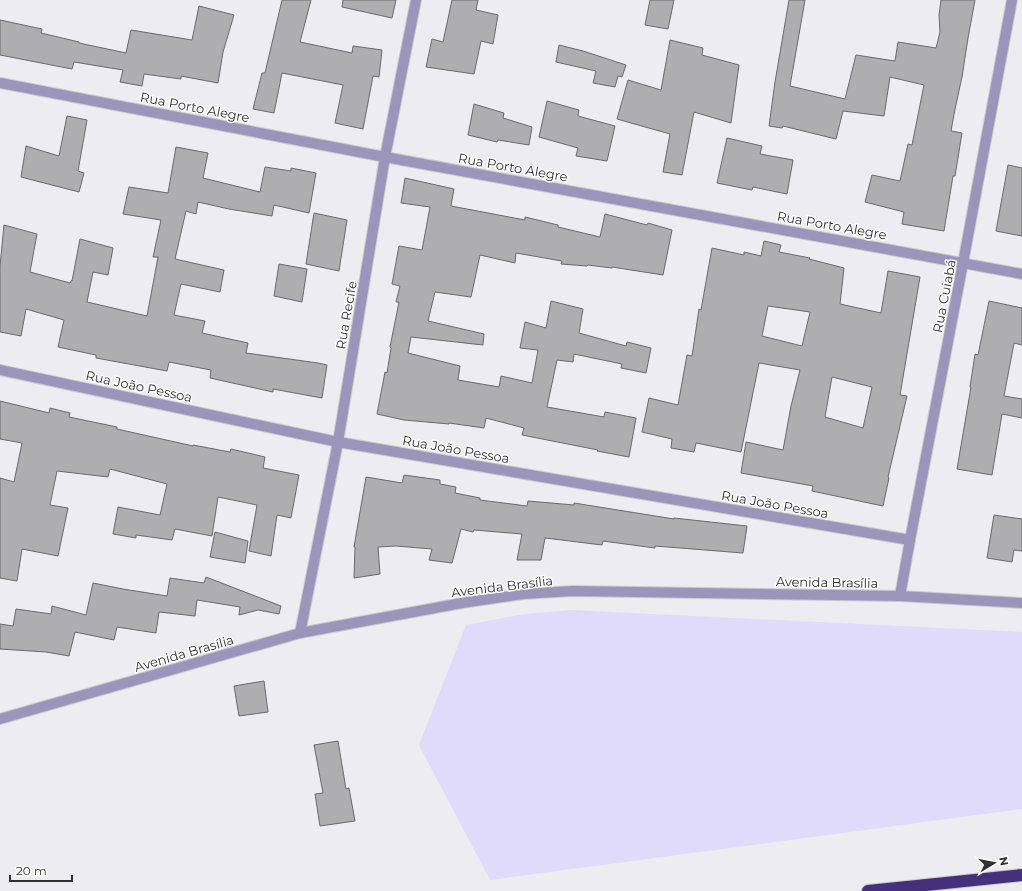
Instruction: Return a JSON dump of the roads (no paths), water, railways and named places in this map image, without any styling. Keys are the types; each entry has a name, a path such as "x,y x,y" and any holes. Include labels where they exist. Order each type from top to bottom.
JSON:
{"highway":[{"path":"868,891 1022,875"}],"street":[{"name":"Rua Recife","path":"300,633 338,442 385,157 416,0"},
{"name":"Rua Cuiabá","path":"900,596 1012,0"},
{"name":"Rua Porto Alegre","path":"0,83 385,157 1022,274"},
{"name":"Rua João Pessoa","path":"0,370 338,442 910,540"},
{"name":"Avenida Brasília","path":"0,719 300,633 462,603 524,594 572,590 900,596 1022,603"}]}
